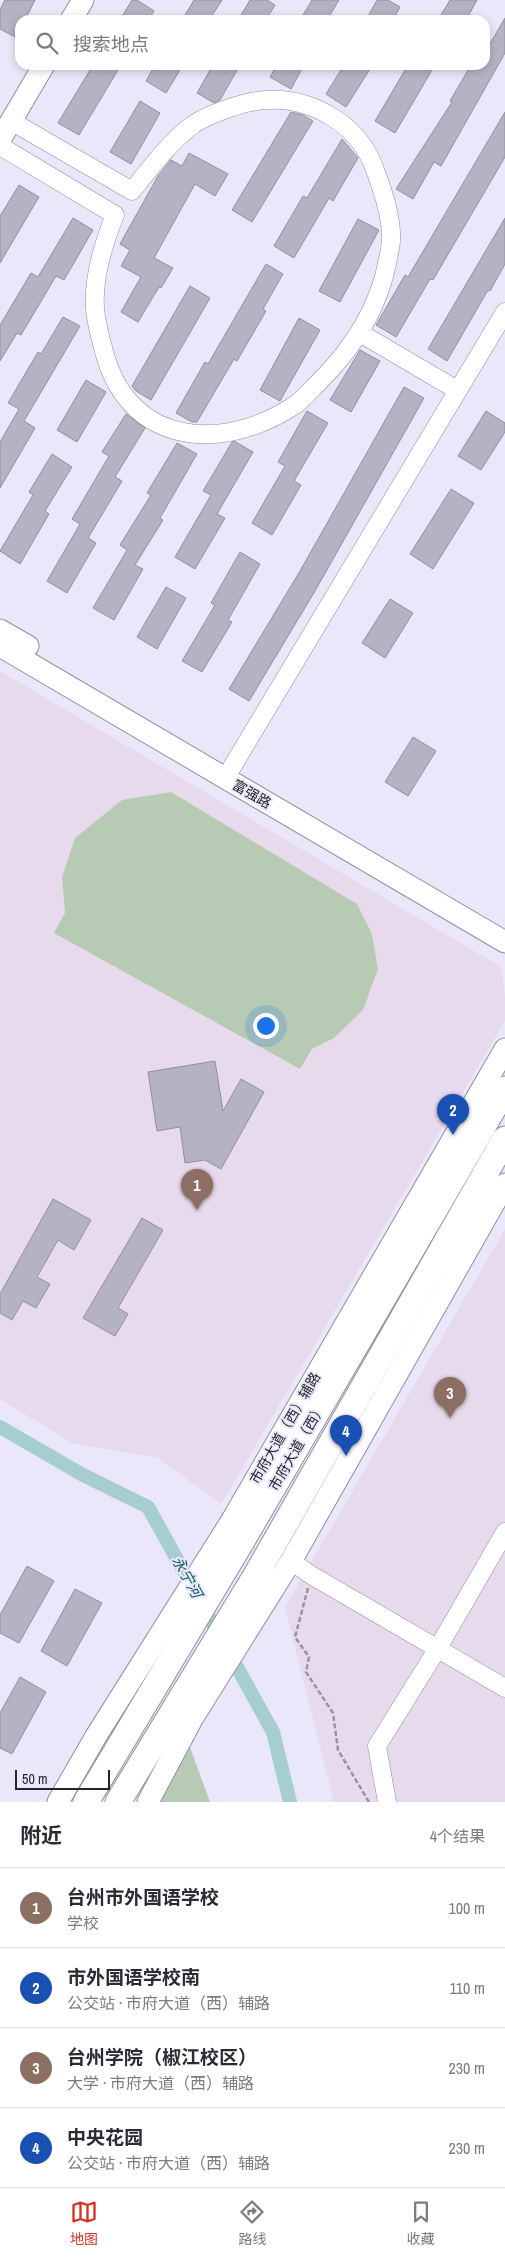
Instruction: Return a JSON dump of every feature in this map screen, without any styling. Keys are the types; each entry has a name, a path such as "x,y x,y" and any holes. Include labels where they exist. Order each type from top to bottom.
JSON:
{"highway":[{"name":"市府大道（西）","path":"89,1795 169,1665 237,1531 505,1089"},
{"name":"市府大道（西）","path":"118,1802 188,1708 262,1586 505,1139"}],"main road":[{"path":"74,15 83,0"},
{"path":"0,140 41,70"},
{"name":"富强路","path":"0,630 505,926"},
{"name":"富强路","path":"0,646 505,942"},
{"name":"市府大道（西）辅路","path":"58,1802 96,1736 157,1641 237,1531 505,1049"},
{"path":"262,1586 290,1560 505,1184"},
{"path":"148,1802 188,1708"}],"street":[{"path":"0,146 116,215 104,243 99,269 94,307 99,335 108,368 124,398 140,414 159,426 185,434 211,435 264,423 297,404 332,369 360,333 375,303 385,274 392,240 386,206 372,160 359,139 344,125 325,113 302,103 266,100 238,106 215,114 193,125 174,143 132,191 11,121"},
{"path":"232,767 505,312"},
{"path":"360,333 457,390"},
{"path":"387,1802 377,1746 438,1648 505,1532"},
{"path":"290,1560 311,1575 505,1688"}],"path":[{"path":"311,1575 295,1637 309,1657 306,1672 333,1712 338,1750 369,1802"}],"shaded area":[{"path":"0,671 501,967 505,997 505,1021 221,1504 158,1458 72,1443 0,1399"},
{"path":"505,1229 505,1802 334,1802 285,1607"}],"green space":[{"path":"171,792 357,904 372,934 378,969 363,1010 334,1038 312,1049 300,1069 54,933 65,913 62,877 75,838 122,800"},
{"path":"187,1739 210,1802 157,1802"}],"building":[{"path":"5,0 35,0 28,15 15,15 15,37 0,29 0,10"},
{"path":"132,0 137,0 154,11 152,15 123,15"},
{"path":"194,0 222,0 212,15 185,15"},
{"path":"250,0 267,0 275,5 269,15 241,15"},
{"path":"312,0 339,0 330,15 303,15"},
{"path":"377,0 388,0 400,7 396,15 369,15"},
{"path":"450,0 477,0 469,15 441,15"},
{"path":"505,18 505,53 441,166 434,162 413,199 396,189 452,102 450,101 468,70 490,70 490,44"},
{"path":"90,70 118,70 79,135 58,123"},
{"path":"152,70 180,70 166,93 146,81"},
{"path":"210,70 237,70 220,100 214,103 197,93"},
{"path":"274,70 301,70 291,89 270,77"},
{"path":"341,70 369,70 346,107 326,94"},
{"path":"405,70 432,70 395,133 375,121"},
{"path":"140,101 160,113 131,164 110,152"},
{"path":"291,112 303,115 313,121 252,222 232,210"},
{"path":"505,112 505,157 433,280 430,279 396,337 376,325 405,275 408,277"},
{"path":"342,139 358,158 333,201 329,198 294,258 274,246 303,196 307,198"},
{"path":"189,153 228,174 215,196 195,184 154,258 173,268 138,322 121,312 141,277 121,266 130,250 120,244 158,176 171,160 182,166"},
{"path":"19,185 39,197 0,263 0,216"},
{"path":"73,218 93,230 64,280 56,276 21,335 17,333 0,361 0,325 31,273 38,277"},
{"path":"505,218 505,264 447,361 428,349"},
{"path":"358,219 379,230 340,302 319,291"},
{"path":"266,264 283,274 263,309 266,311 237,361 234,359 197,422 192,422 176,413 205,362 208,364"},
{"path":"190,286 210,298 151,400 136,391 132,386"},
{"path":"63,317 80,326 24,421 35,428 0,488 0,442 19,409 8,403 38,352 41,354"},
{"path":"299,318 320,330 280,401 260,390"},
{"path":"360,350 380,361 351,412 330,400"},
{"path":"86,380 106,392 77,442 57,430"},
{"path":"404,387 424,398 315,591 249,701 229,689 300,571"},
{"path":"307,411 328,423 294,481 301,485 272,535 252,523 285,466 278,462"},
{"path":"486,411 505,423 505,432 481,470 458,456"},
{"path":"126,414 145,428 115,477 122,481 88,538 96,543 67,593 47,581 80,524 72,519 109,456 102,452"},
{"path":"234,441 253,452 217,514 225,518 195,569 175,557 211,495 203,491"},
{"path":"177,443 197,454 160,518 163,520 135,565 143,569 114,620 93,608 127,550 120,545 151,495 147,493"},
{"path":"52,454 72,467 45,511 49,514 20,564 0,551 33,495 29,492"},
{"path":"451,489 474,503 433,569 410,554"},
{"path":"240,552 260,564 228,620 232,622 202,672 182,661 215,605 211,603"},
{"path":"166,587 186,598 157,649 137,637"},
{"path":"390,599 413,613 385,658 362,643"},
{"path":"413,737 436,751 408,796 385,782"},
{"path":"215,1061 223,1111 241,1079 264,1092 221,1169 205,1160 185,1163 180,1127 157,1131 148,1072"},
{"path":"53,1199 91,1220 74,1250 58,1240 37,1277 50,1284 36,1308 23,1301 12,1320 0,1313 0,1294"},
{"path":"142,1218 163,1230 118,1308 128,1314 115,1336 83,1318"},
{"path":"27,1566 54,1581 19,1643 0,1633 0,1615"},
{"path":"75,1589 102,1603 67,1666 41,1651"},
{"path":"20,1677 46,1692 12,1754 0,1748 0,1713"}],"waterway":[{"name":"永宁河","path":"0,1427 83,1475 148,1507 273,1732 290,1802"}],"place":[{"name":"市外国语学校南","path":"453,1135"},
{"name":"台州市外国语学校","path":"197,1210"},
{"name":"台州学院（椒江校区）","path":"450,1418"},
{"name":"中央花园","path":"346,1456"}]}
